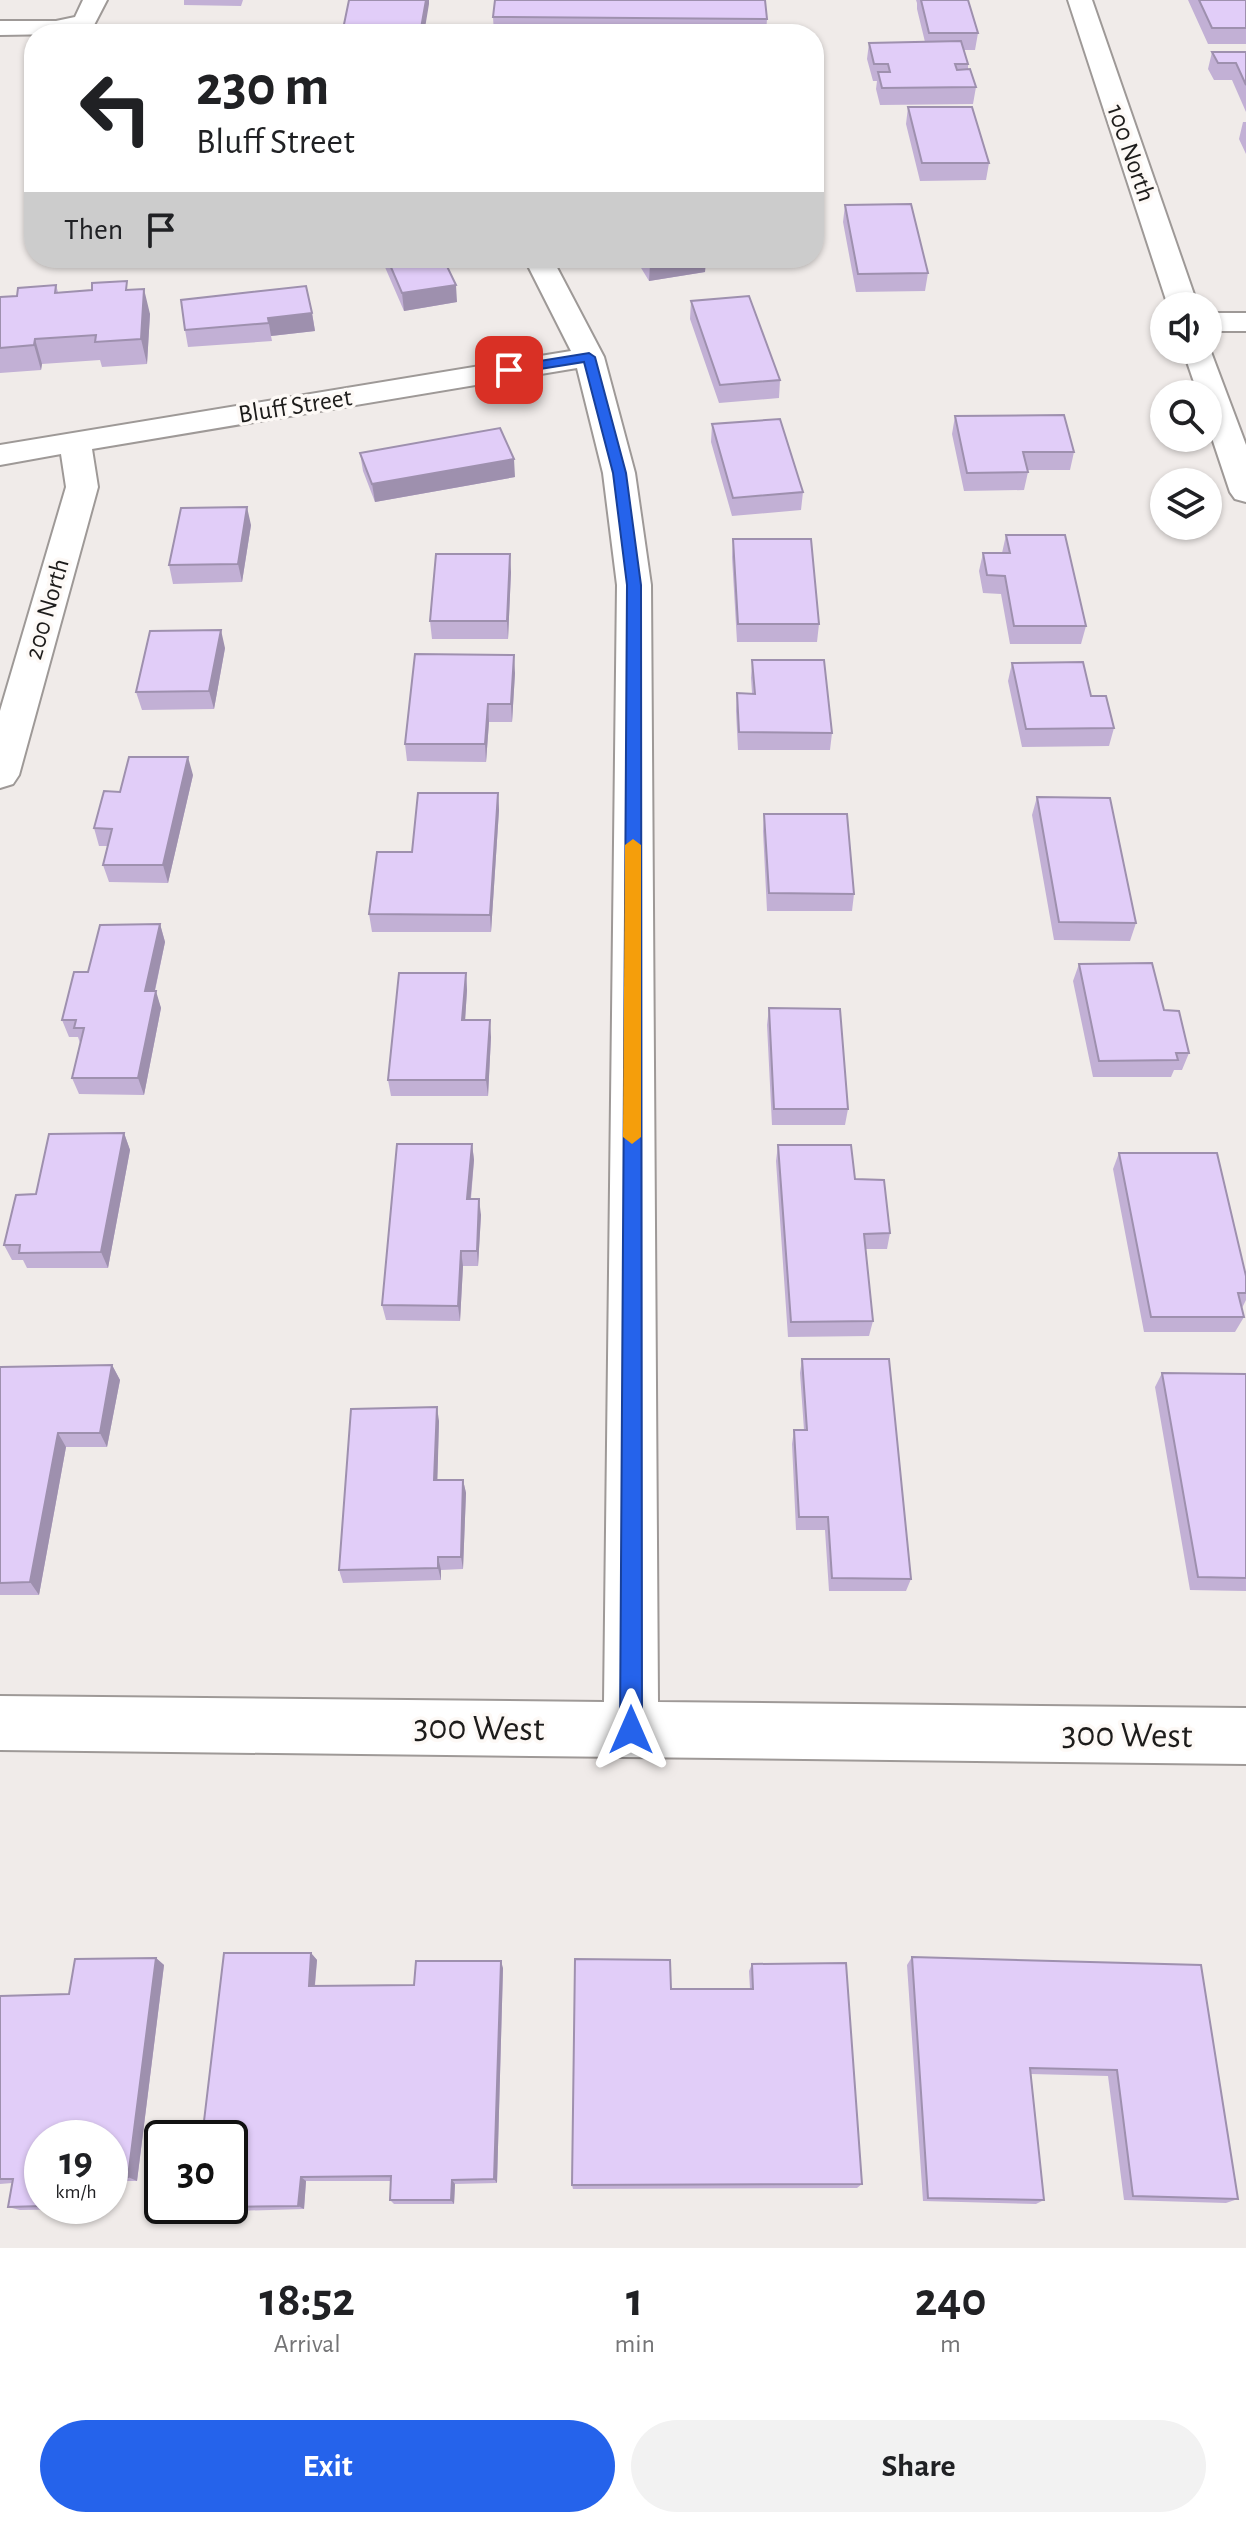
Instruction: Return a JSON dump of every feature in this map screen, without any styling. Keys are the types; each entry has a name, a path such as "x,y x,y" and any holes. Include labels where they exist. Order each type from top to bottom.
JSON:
{"street":[{"name":"100 North","path":"1080,0 1178,292"},
{"path":"64,24 90,11"},
{"path":"0,28 24,28"},
{"path":"543,268 589,357 619,473 634,585 631,1730"},
{"path":"1222,322 1246,322"},
{"name":"Bluff Street","path":"0,455 589,357"},
{"path":"1203,364 1246,492"},
{"name":"200 North","path":"0,775 82,487 75,442"},
{"name":"300 West","path":"0,1723 1246,1736"}],"building":[{"path":"349,0 426,0 422,24 344,24"},
{"path":"495,0 765,0 767,19 493,17"},
{"path":"921,0 968,0 978,33 929,33"},
{"path":"1199,0 1246,0 1246,28 1212,28"},
{"path":"961,41 968,64 955,64 957,70 970,69 976,87 882,88 878,72 890,72 888,64 874,64 869,43"},
{"path":"1212,52 1246,52 1246,85 1236,63 1218,63"},
{"path":"908,107 972,107 989,163 922,163"},
{"path":"911,204 928,273 858,274 845,205"},
{"path":"391,268 448,268 456,285 402,293"},
{"path":"127,281 126,290 144,289 141,339 95,342 96,335 35,339 34,345 0,348 0,297 17,296 18,288 56,285 55,293 92,290 92,283"},
{"path":"306,286 312,313 268,318 269,323 185,330 181,300"},
{"path":"749,296 780,380 720,385 691,301"},
{"path":"1064,415 1074,452 1023,452 1028,472 967,473 955,416"},
{"path":"780,419 803,492 733,498 712,424"},
{"path":"500,428 514,459 372,484 360,453"},
{"path":"247,507 238,564 169,565 181,508"},
{"path":"1006,535 1065,535 1086,626 1014,626 1005,576 987,575 983,553 1010,553"},
{"path":"733,539 811,539 819,624 738,624"},
{"path":"436,554 510,554 507,621 430,621"},
{"path":"221,630 209,691 136,692 150,631"},
{"path":"415,654 514,655 511,704 488,704 485,744 405,744"},
{"path":"752,660 824,660 832,733 739,732 737,693 755,694"},
{"path":"1083,662 1091,696 1106,696 1114,728 1026,729 1012,663"},
{"path":"129,757 188,757 163,865 103,865 112,829 94,828 104,791 120,792"},
{"path":"418,793 498,793 490,915 369,914 377,852 412,852"},
{"path":"1037,797 1110,798 1136,923 1059,922"},
{"path":"764,814 847,814 854,894 769,893"},
{"path":"160,924 145,991 156,991 138,1078 72,1078 84,1028 74,1028 76,1020 62,1020 74,972 88,972 100,925"},
{"path":"1152,963 1164,1010 1179,1011 1189,1053 1176,1053 1178,1060 1099,1061 1079,964"},
{"path":"399,973 466,973 462,1020 490,1020 486,1080 388,1080"},
{"path":"769,1008 840,1009 848,1109 774,1109"},
{"path":"124,1133 101,1252 19,1253 20,1245 4,1245 16,1195 36,1194 49,1134"},
{"path":"397,1144 472,1144 467,1199 479,1199 477,1251 461,1251 458,1306 382,1305"},
{"path":"778,1145 851,1145 855,1179 884,1180 890,1233 864,1234 873,1321 791,1322"},
{"path":"1119,1153 1217,1153 1246,1276 1246,1293 1238,1293 1244,1317 1151,1317"},
{"path":"802,1359 889,1359 911,1579 832,1578 828,1517 799,1517 794,1430 807,1430"},
{"path":"112,1365 100,1433 58,1433 30,1582 0,1583 0,1367"},
{"path":"1162,1373 1246,1374 1246,1578 1198,1577"},
{"path":"437,1407 434,1480 463,1480 461,1557 438,1557 438,1568 339,1570 351,1409"},
{"path":"224,1953 311,1953 309,1986 414,1985 416,1961 501,1961 494,2179 452,2180 451,2200 390,2200 391,2176 301,2177 298,2206 248,2207 248,2120 204,2120"},
{"path":"912,1957 1201,1965 1238,2199 1133,2196 1117,2070 1030,2068 1044,2200 928,2198"},
{"path":"156,1958 128,2177 128,2120 24,2120 24,2207 8,2207 13,2179 0,2179 0,1996 69,1994 75,1959"},
{"path":"575,1959 670,1960 671,1989 753,1989 752,1964 846,1963 862,2184 572,2185"}],"slow traffic":[{"path":"632,1137 633,845"}],"route":[{"path":"509,370 589,357 619,473 634,585 631,1730"}]}
